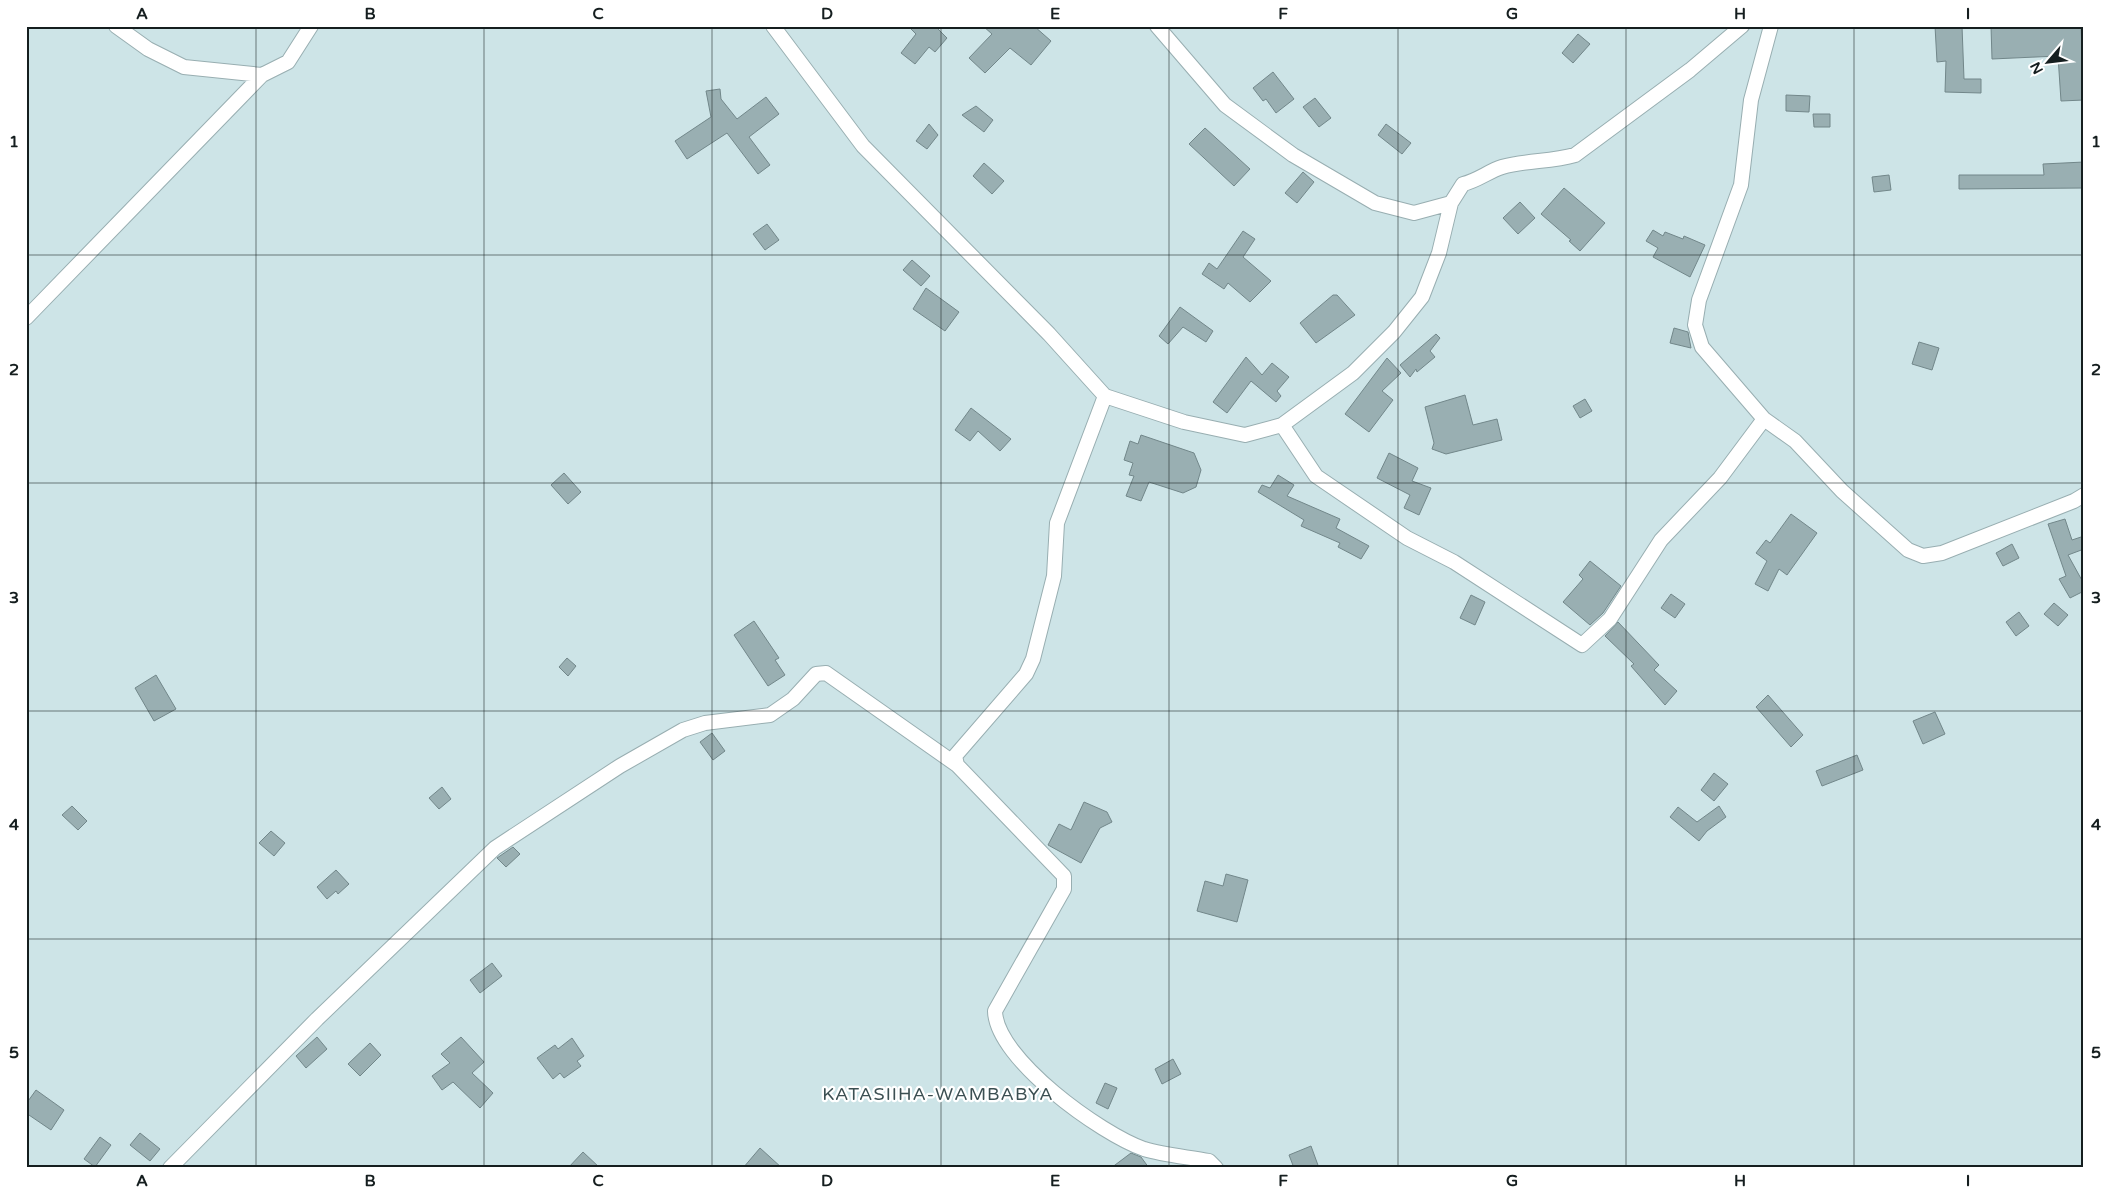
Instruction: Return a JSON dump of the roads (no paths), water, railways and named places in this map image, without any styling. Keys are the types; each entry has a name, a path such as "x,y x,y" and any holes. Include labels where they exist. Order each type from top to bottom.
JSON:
{"street":[{"path":"116,26 148,49 184,67 262,75"},
{"path":"26,318 262,75 288,62 311,26"},
{"path":"774,26 864,146 1049,334 1105,396 1184,422 1245,435 1282,425 1353,373 1394,332 1422,297 1439,253 1451,203 1463,184 1500,168 1525,162 1558,160 1575,155 1690,70 1742,26"},
{"path":"1157,26 1225,105 1293,155 1375,203 1414,213 1451,203"},
{"path":"1771,26 1751,100 1741,185 1699,300 1695,325 1702,347 1764,418 1796,441 1842,491 1908,550 1923,556 1951,549 2074,501 2084,495"},
{"path":"957,765 955,756 1026,674 1033,659 1054,576 1057,523 1105,396"},
{"path":"1282,425 1316,476 1407,538 1454,562 1582,644 1610,619 1661,540 1720,478 1764,418"},
{"path":"170,1168 318,1019 495,848 620,766 683,730 705,723 770,715 793,699 816,674 826,673 957,765 1064,876 1064,889 995,1011 995,1022 1002,1037 1036,1078 1082,1116 1144,1149 1208,1161 1216,1168"}],"district":[{"name":"KATASIIHA-WAMBABYA","path":"938,1094"}]}
